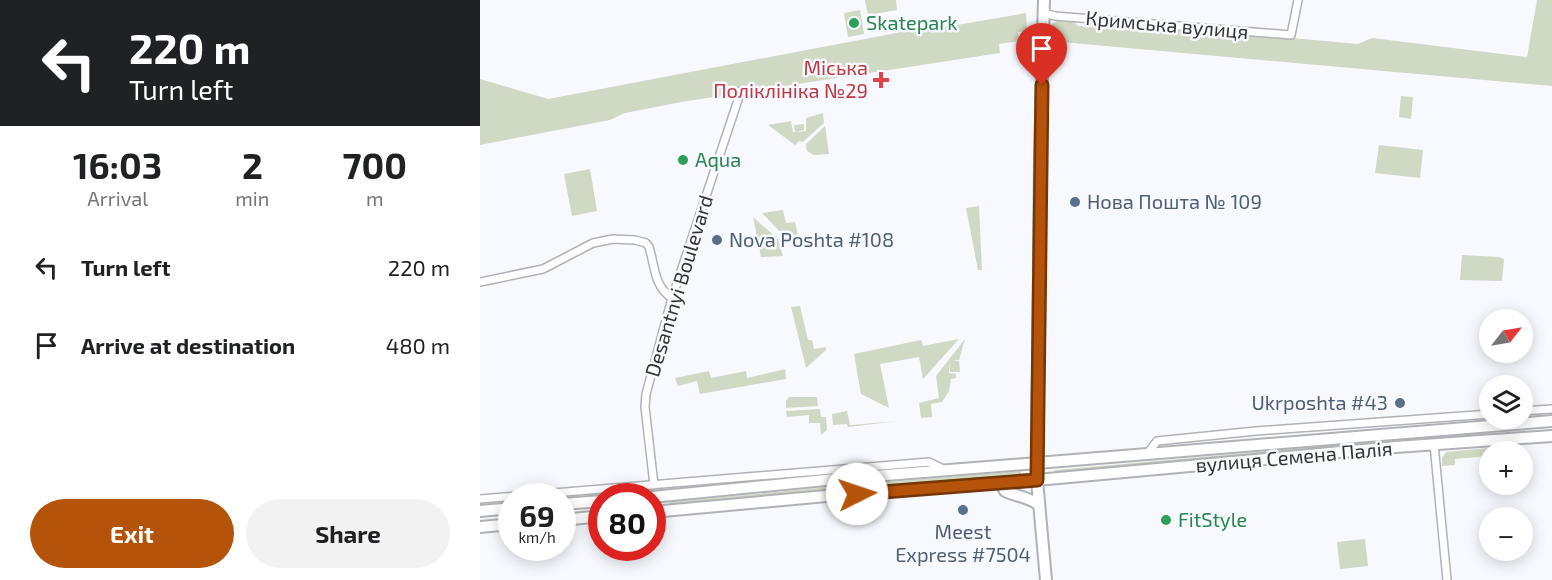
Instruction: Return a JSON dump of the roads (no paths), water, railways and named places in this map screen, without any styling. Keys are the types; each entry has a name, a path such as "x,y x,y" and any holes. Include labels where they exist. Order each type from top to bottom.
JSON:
{"main road":[{"path":"1044,0 1037,480 1046,580"},
{"name":"вулиця Семена Палія","path":"666,496 836,479 1552,421"},
{"path":"1395,433 1396,447"},
{"name":"вулиця Семена Палія","path":"666,511 1396,447 1552,436"},
{"path":"836,479 837,495"},
{"path":"1001,483 1005,491 1027,497 1039,505"},
{"path":"480,511 498,509"},
{"path":"480,527 498,525"}],"street":[{"name":"Кримська вулиця","path":"1044,13 1055,16 1291,35 1298,0"},
{"name":"Desantnyi Boulevard","path":"654,483 645,400 672,298 741,91"},
{"path":"480,282 543,269 593,243 614,239 635,240 646,243 649,247 659,284 664,293 672,298"},
{"path":"1533,410 1552,409"},
{"path":"1147,454 1157,441 1256,431 1479,415"},
{"path":"1256,431 1258,445"},
{"path":"1434,444 1447,580"},
{"path":"666,484 929,462 946,471"},
{"path":"480,499 588,490"}],"place":[{"name":"Skatepark","path":"854,23"},
{"name":"Міська Поліклініка №29","path":"881,80"},
{"name":"Aqua","path":"683,160"},
{"name":"Нова Пошта № 109","path":"1075,202"},
{"name":"Nova Poshta #108","path":"717,240"},
{"name":"Ukrposhta #43","path":"1400,403"},
{"name":"Meest Express #7504","path":"963,510"},
{"name":"FitStyle","path":"1166,520"}]}
